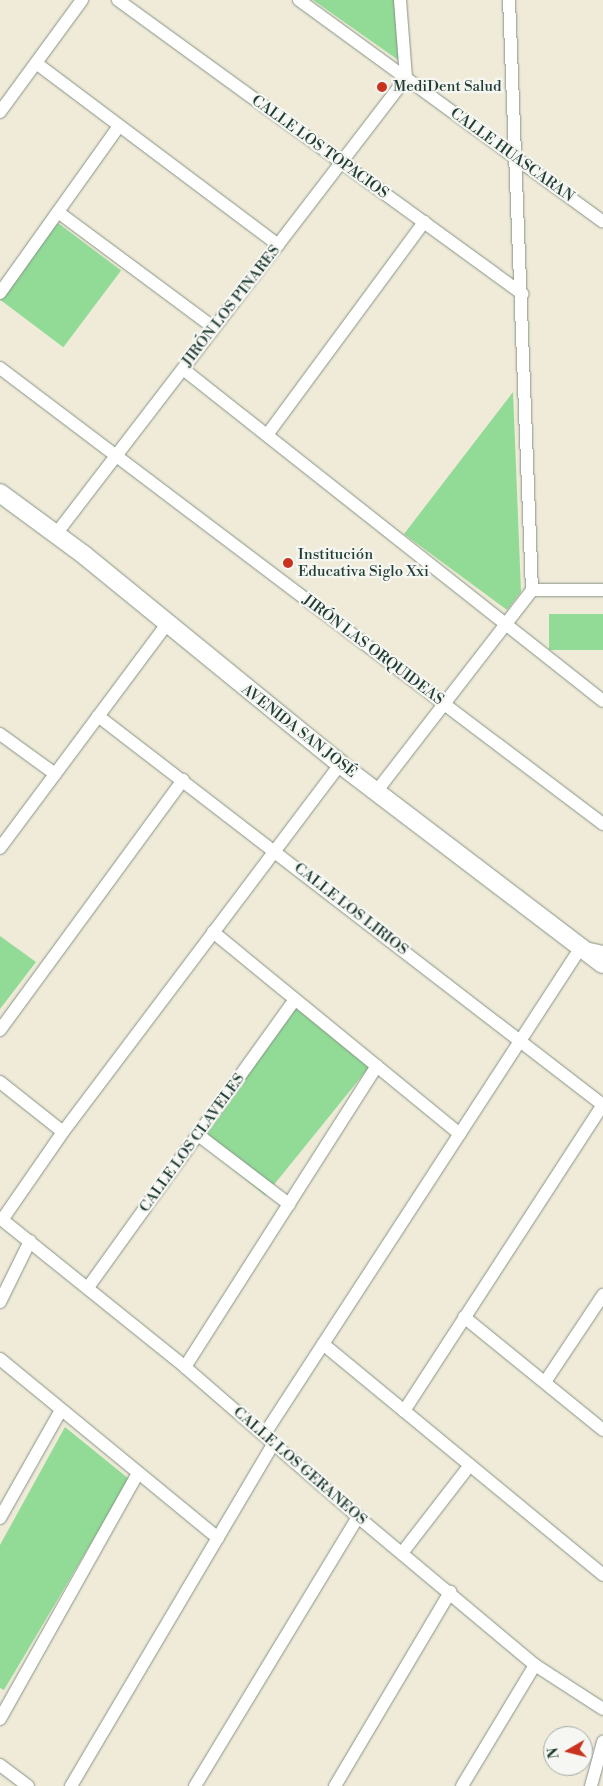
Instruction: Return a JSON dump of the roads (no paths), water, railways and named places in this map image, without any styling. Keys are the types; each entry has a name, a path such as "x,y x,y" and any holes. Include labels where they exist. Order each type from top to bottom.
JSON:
{"street":[{"path":"0,112 82,0"},
{"name":"CALLE LOS TOPACIOS","path":"118,0 522,294"},
{"name":"CALLE HUASCARAN","path":"299,0 603,222"},
{"path":"400,0 406,78"},
{"path":"376,792 532,590 522,294 509,0"},
{"path":"36,63 278,245"},
{"name":"JIRÓN LOS PINARES","path":"56,534 406,78"},
{"path":"0,293 119,126"},
{"path":"58,212 214,328"},
{"path":"267,435 424,222"},
{"name":"JIRÓN LAS ORQUIDEAS","path":"0,368 603,824"},
{"path":"183,368 603,700"},
{"name":"AVENIDA SAN JOSÉ","path":"0,493 56,534 340,764 603,964"},
{"path":"532,590 603,590"},
{"path":"0,848 166,625"},
{"name":"CALLE LOS LIRIOS","path":"98,716 275,850 603,1104"},
{"path":"0,734 55,774"},
{"path":"1,1219 63,1132 340,764"},
{"path":"0,1030 183,780"},
{"path":"213,932 460,1134"},
{"path":"71,1786 218,1538 269,1439 323,1344 581,947 603,952"},
{"name":"CALLE LOS CLAVELES","path":"88,1286 295,999"},
{"path":"185,1366 377,1066"},
{"path":"0,1082 63,1132"},
{"path":"404,1411 603,1104"},
{"path":"197,1134 289,1204"},
{"name":"CALLE LOS GERANEOS","path":"1,1219 88,1286 185,1366 358,1517 535,1665 603,1710"},
{"path":"0,1302 30,1241"},
{"path":"545,1382 599,1312 603,1295"},
{"path":"464,1318 603,1430"},
{"path":"323,1344 603,1575"},
{"path":"0,1360 218,1538"},
{"path":"0,1518 61,1410"},
{"path":"402,1554 470,1465"},
{"path":"0,1719 138,1473"},
{"path":"195,1786 358,1517"},
{"path":"335,1786 450,1592"},
{"path":"462,1786 535,1665"},
{"path":"591,1786 603,1742"},
{"path":"0,1766 28,1786"}],"place":[{"name":"MediDent Salud","path":"382,87"},
{"name":"Institución Educativa Siglo Xxi","path":"288,563"}]}
